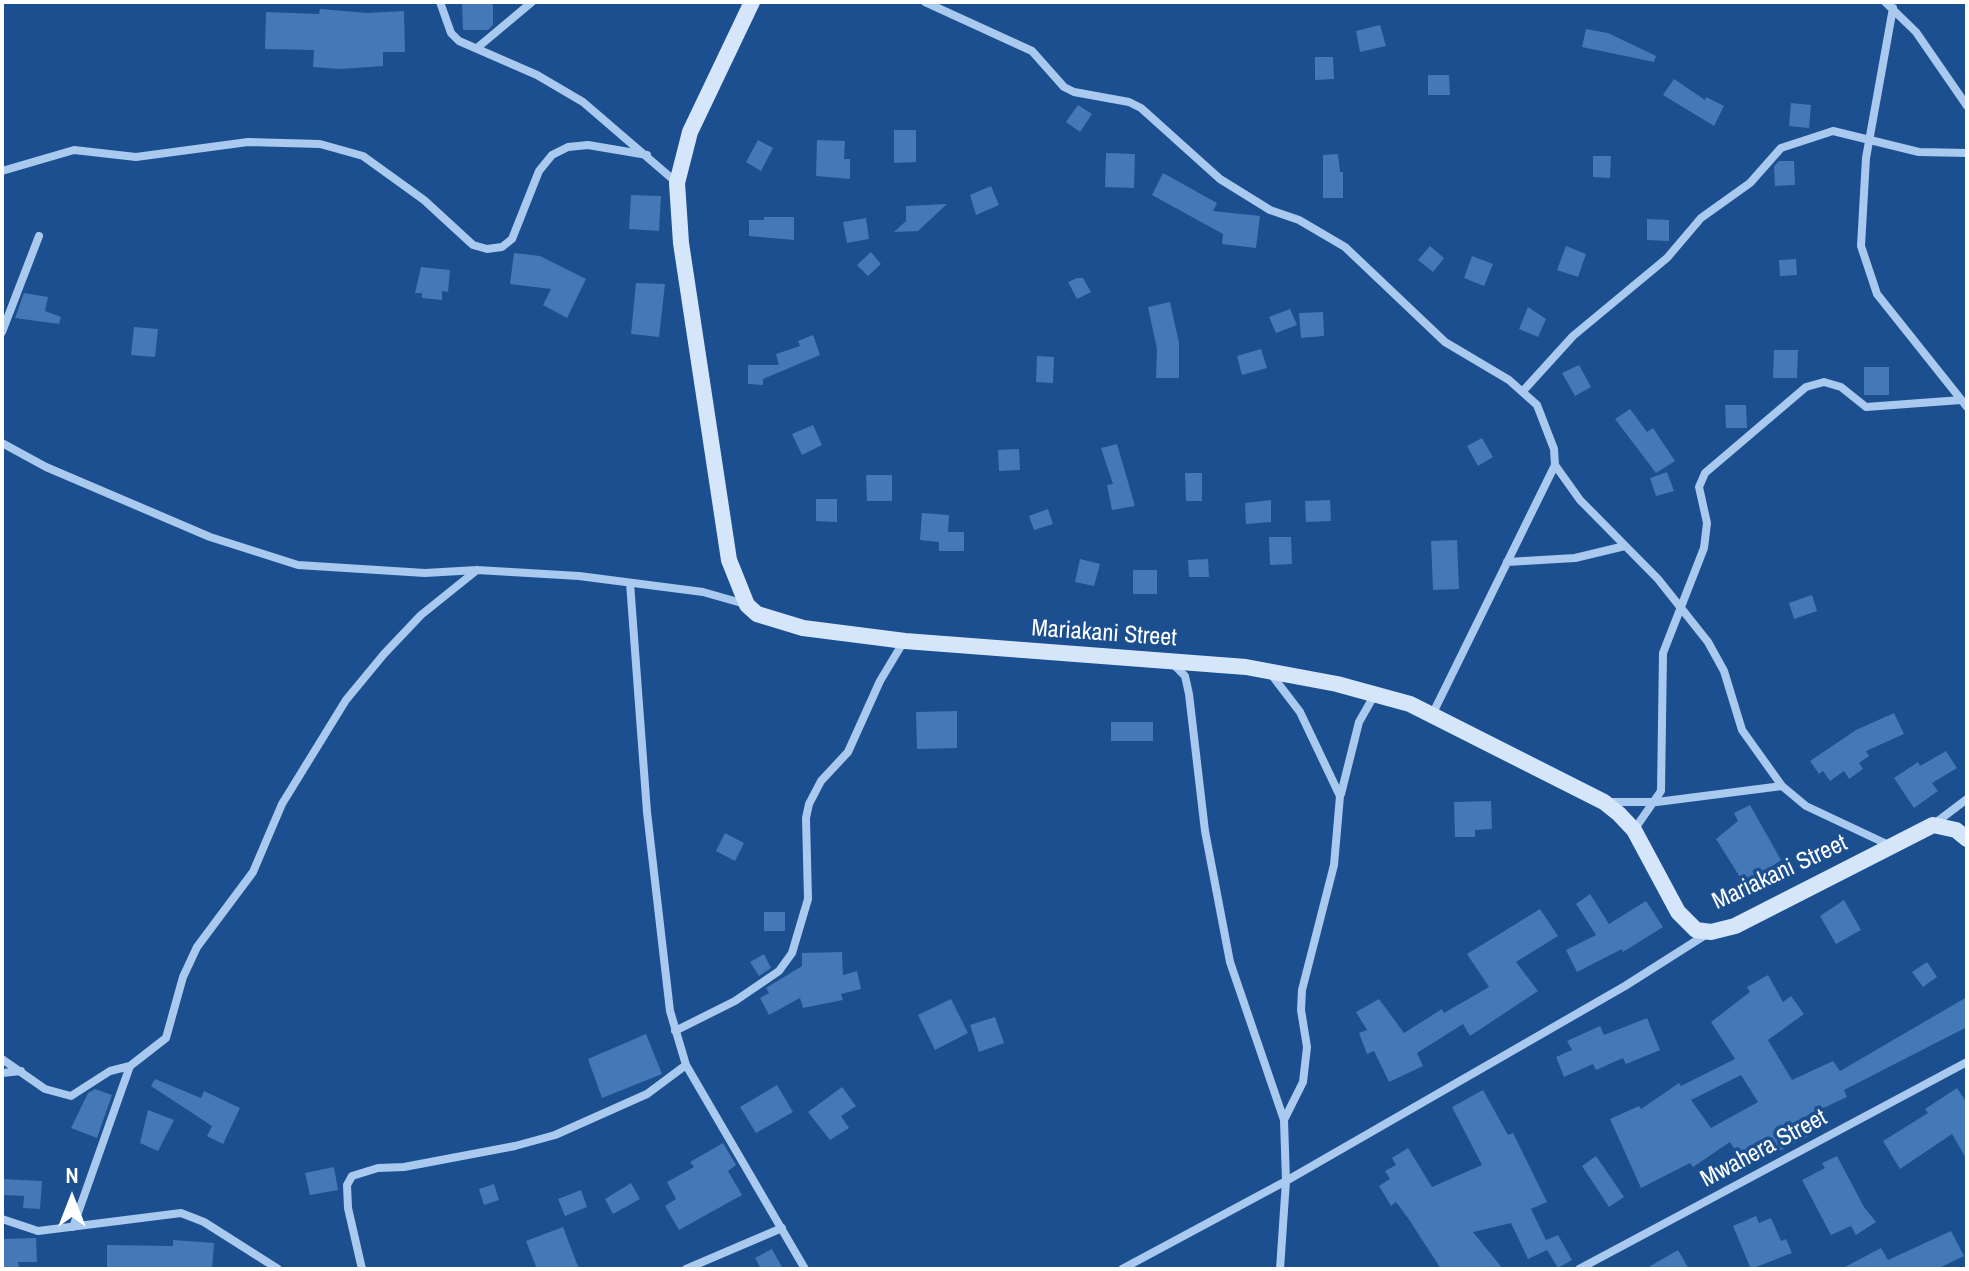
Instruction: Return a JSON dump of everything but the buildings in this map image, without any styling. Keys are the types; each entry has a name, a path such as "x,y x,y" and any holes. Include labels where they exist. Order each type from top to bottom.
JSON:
{"street":[{"path":"440,2 451,33 459,41 537,75 583,102 677,183"},
{"path":"477,48 532,2"},
{"path":"747,605 729,560 679,230 677,183 690,132 752,2"},
{"path":"925,2 1032,51 1064,87 1074,92 1129,102 1141,108 1220,179 1260,205 1299,220 1345,247 1445,342 1523,391 1537,405 1554,449 1555,465 1432,715"},
{"path":"1889,5 1916,32 1967,106"},
{"path":"1889,5 1869,139 1861,246 1866,270 1877,294 1964,404"},
{"path":"1523,391 1573,336 1667,258 1701,218 1750,183 1781,148 1833,131 1919,152 1967,153"},
{"path":"2,171 74,150 136,157 248,142 320,144 363,156 424,200 473,245 487,249 502,247 512,239 539,171 552,155 568,147 588,145 647,155"},
{"path":"2,332 39,236"},
{"path":"1634,830 1657,802 1662,776 1663,653 1668,631 1683,609 1707,533 1701,479 1806,387 1833,383 1866,407 1964,404"},
{"path":"2,443 46,467 210,537 298,565 425,573 477,570 579,576 703,592 747,605"},
{"path":"1555,465 1580,500 1683,609 1724,671 1742,730 1782,786 1806,806 1891,846"},
{"path":"1507,562 1575,558 1625,546"},
{"path":"2,1059 45,1089 71,1096 110,1071 130,1066 166,1038 183,977 197,947 253,872 282,804 346,700 421,615 477,570"},
{"path":"630,583 649,841 675,1031 686,1065 805,1269"},
{"name":"Mariakani Street","path":"747,605 757,614 803,628 905,641 1269,671 1375,693 1432,715 1604,802 1634,830 1678,912 1689,926 1711,932 1735,926 1776,907 1933,825"},
{"path":"675,1031 735,1001 779,971 792,953 808,899 806,818 809,804 821,781 848,752 880,681 905,641"},
{"path":"1172,662 1185,676 1189,694 1205,831 1230,962 1284,1120 1286,1181 1280,1269"},
{"path":"1269,671 1300,712 1340,796"},
{"path":"1284,1120 1303,1082 1307,1047 1301,1010 1302,990 1339,839 1340,796 1359,722 1375,693"},
{"path":"1604,802 1657,802 1782,786"},
{"path":"1933,825 1967,799"},
{"path":"1933,825 1956,830 1967,839"},
{"path":"1122,1269 1286,1181 1625,986 1711,932"},
{"name":"Mwahera Street","path":"1579,1269 1967,1062"},
{"path":"362,1269 348,1208 347,1185 352,1176 378,1168 404,1167 515,1146 555,1135 647,1094 686,1065"},
{"path":"73,1227 130,1066"},
{"path":"2,1073 21,1071"},
{"path":"2,1219 38,1231 173,1213 191,1215 278,1269"},
{"path":"686,1269 782,1228"}]}
